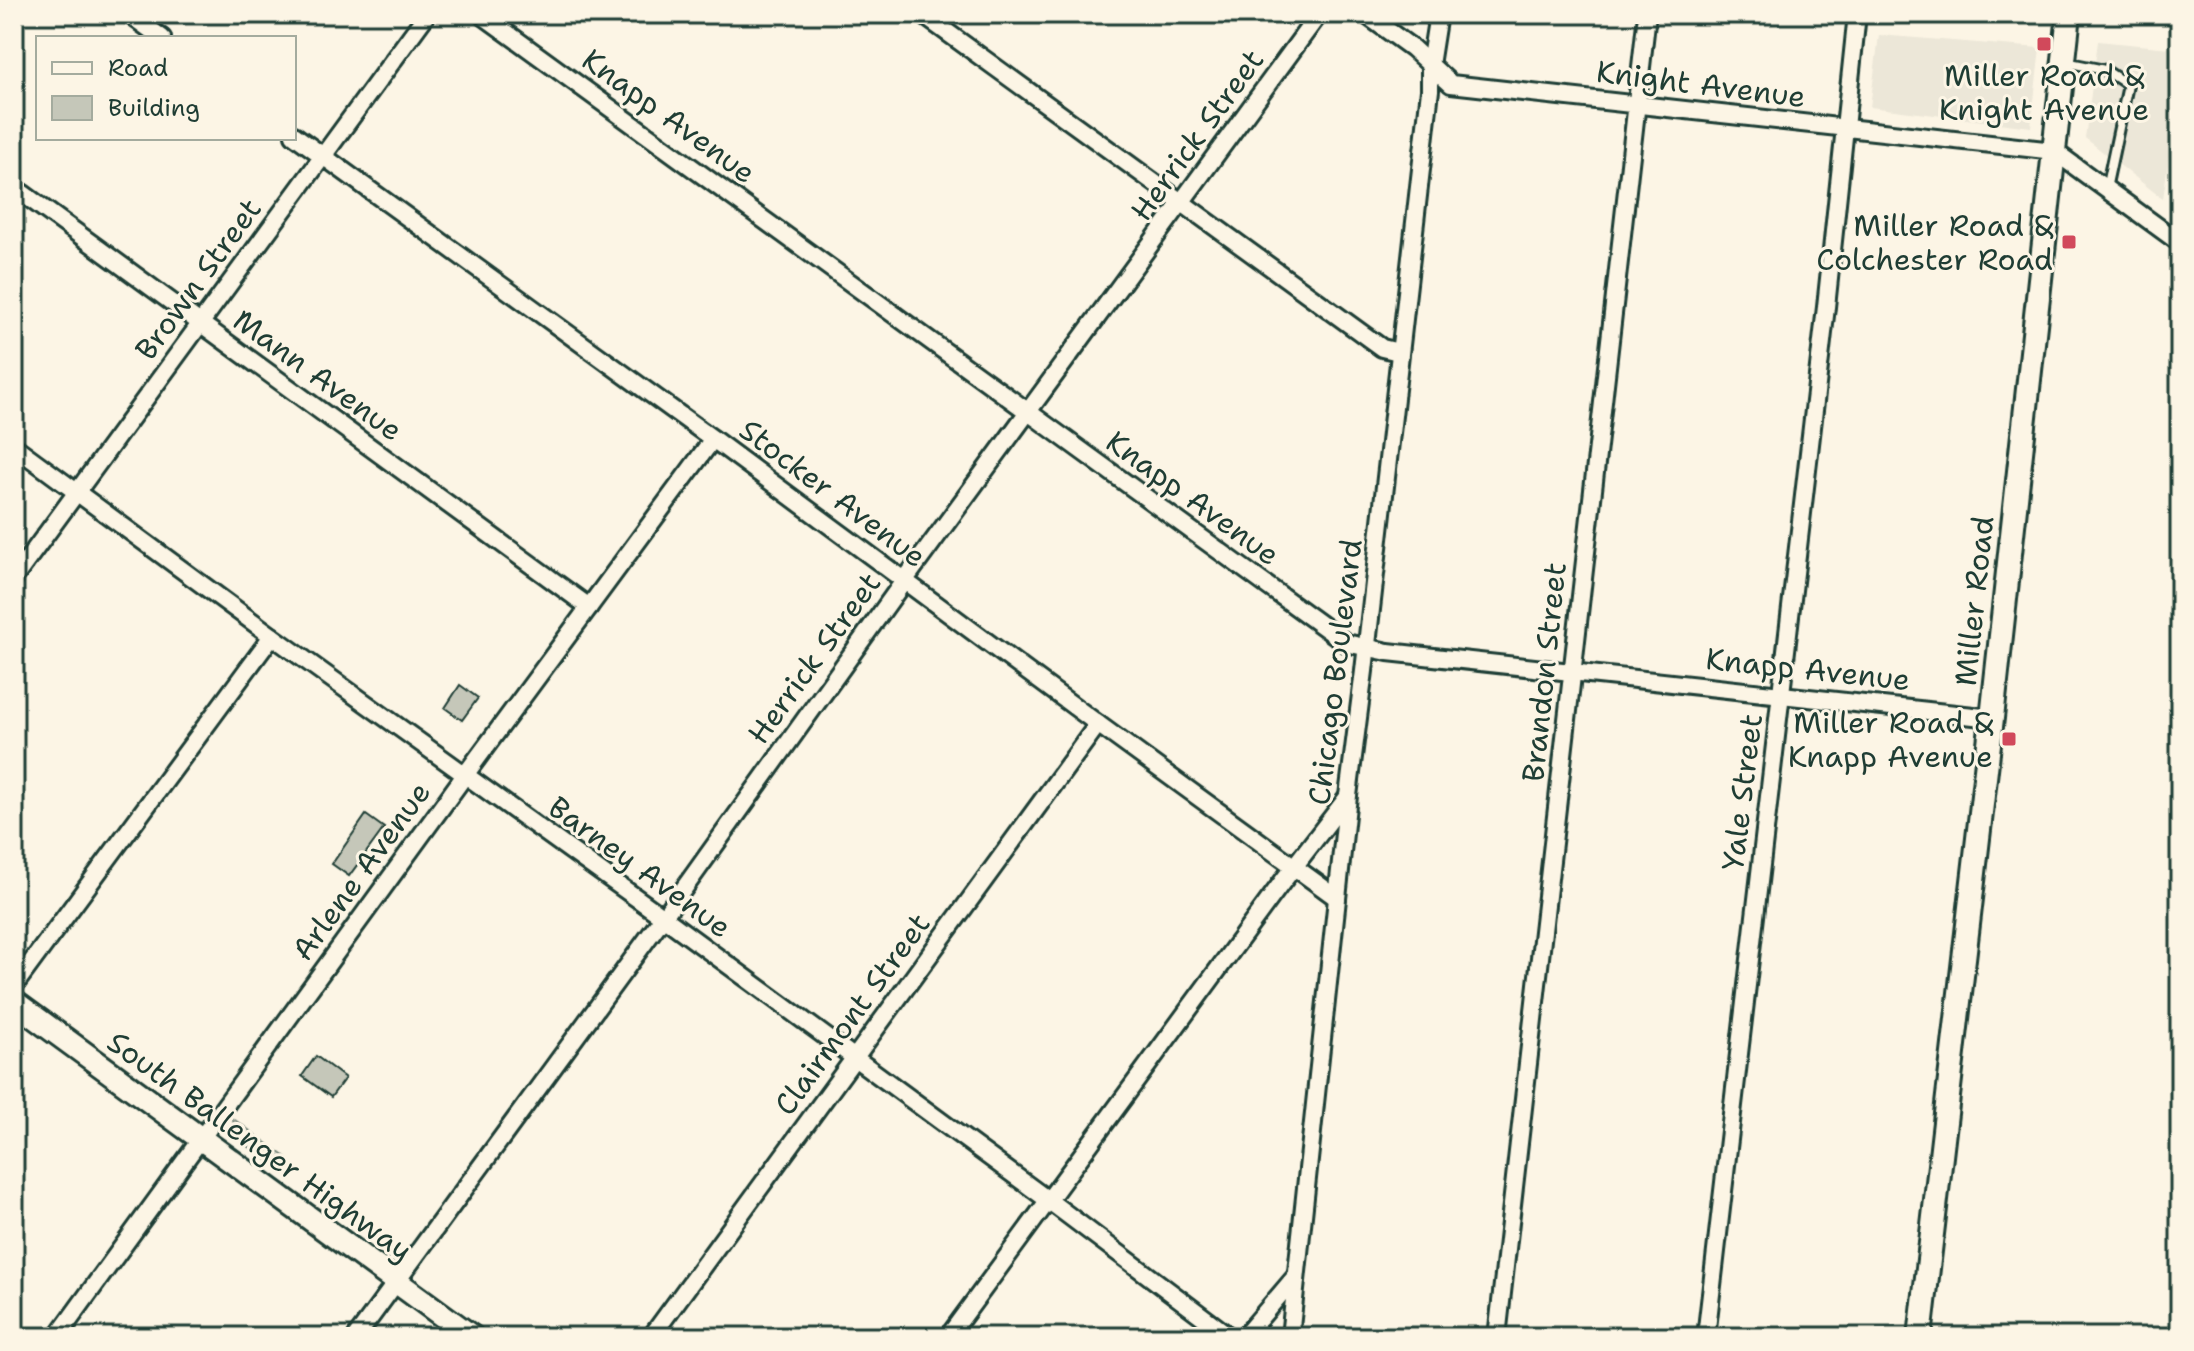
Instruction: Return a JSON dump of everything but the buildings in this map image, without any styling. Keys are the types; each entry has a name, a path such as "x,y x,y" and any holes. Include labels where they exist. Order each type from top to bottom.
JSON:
{"main road":[{"name":"Miller Road","path":"1920,1337 2069,14"},
{"name":"South Ballenger Highway","path":"14,1002 472,1337"}],"street":[{"path":"129,14 159,36"},
{"name":"Brown Street","path":"14,578 427,14"},
{"name":"Knapp Avenue","path":"481,14 1346,643 1366,649 1992,718"},
{"path":"922,14 1382,348 1399,352"},
{"name":"Herrick Street","path":"356,1337 1319,14"},
{"name":"Knight Avenue","path":"1365,14 1412,48 1451,84 2054,151"},
{"name":"Chicago Boulevard","path":"1290,1337 1348,796 1438,14"},
{"name":"Brandon Street","path":"1497,1337 1647,14"},
{"name":"Yale Street","path":"1706,1337 1782,695 1857,14"},
{"name":"Stocker Avenue","path":"296,136 1337,898"},
{"path":"2054,151 2180,243"},
{"name":"Mann Avenue","path":"14,187 589,607"},
{"name":"Arlene Avenue","path":"57,1337 713,439"},
{"name":"Barney Avenue","path":"14,446 663,917 1230,1337"},
{"path":"14,986 272,636"},
{"name":"Clairmont Street","path":"651,1337 1098,724"},
{"path":"948,1337 1348,796"},
{"path":"1244,1337 1295,1277"}],"lane":[{"path":"2064,62 2105,70 2128,85 2106,189"}],"shaded area":[{"path":"1879,35 2040,48 2031,127 1870,107"},
{"path":"2098,41 2180,49 2180,77 2163,199 2085,138"},
{"path":"233,1119 286,1157 275,1165 255,1151 242,1140"}],"place":[{"name":"Miller Road & Knight Avenue","path":"2044,44"},
{"name":"Miller Road & Colchester Road","path":"2069,242"},
{"name":"Miller Road & Knapp Avenue","path":"2009,739"}]}
